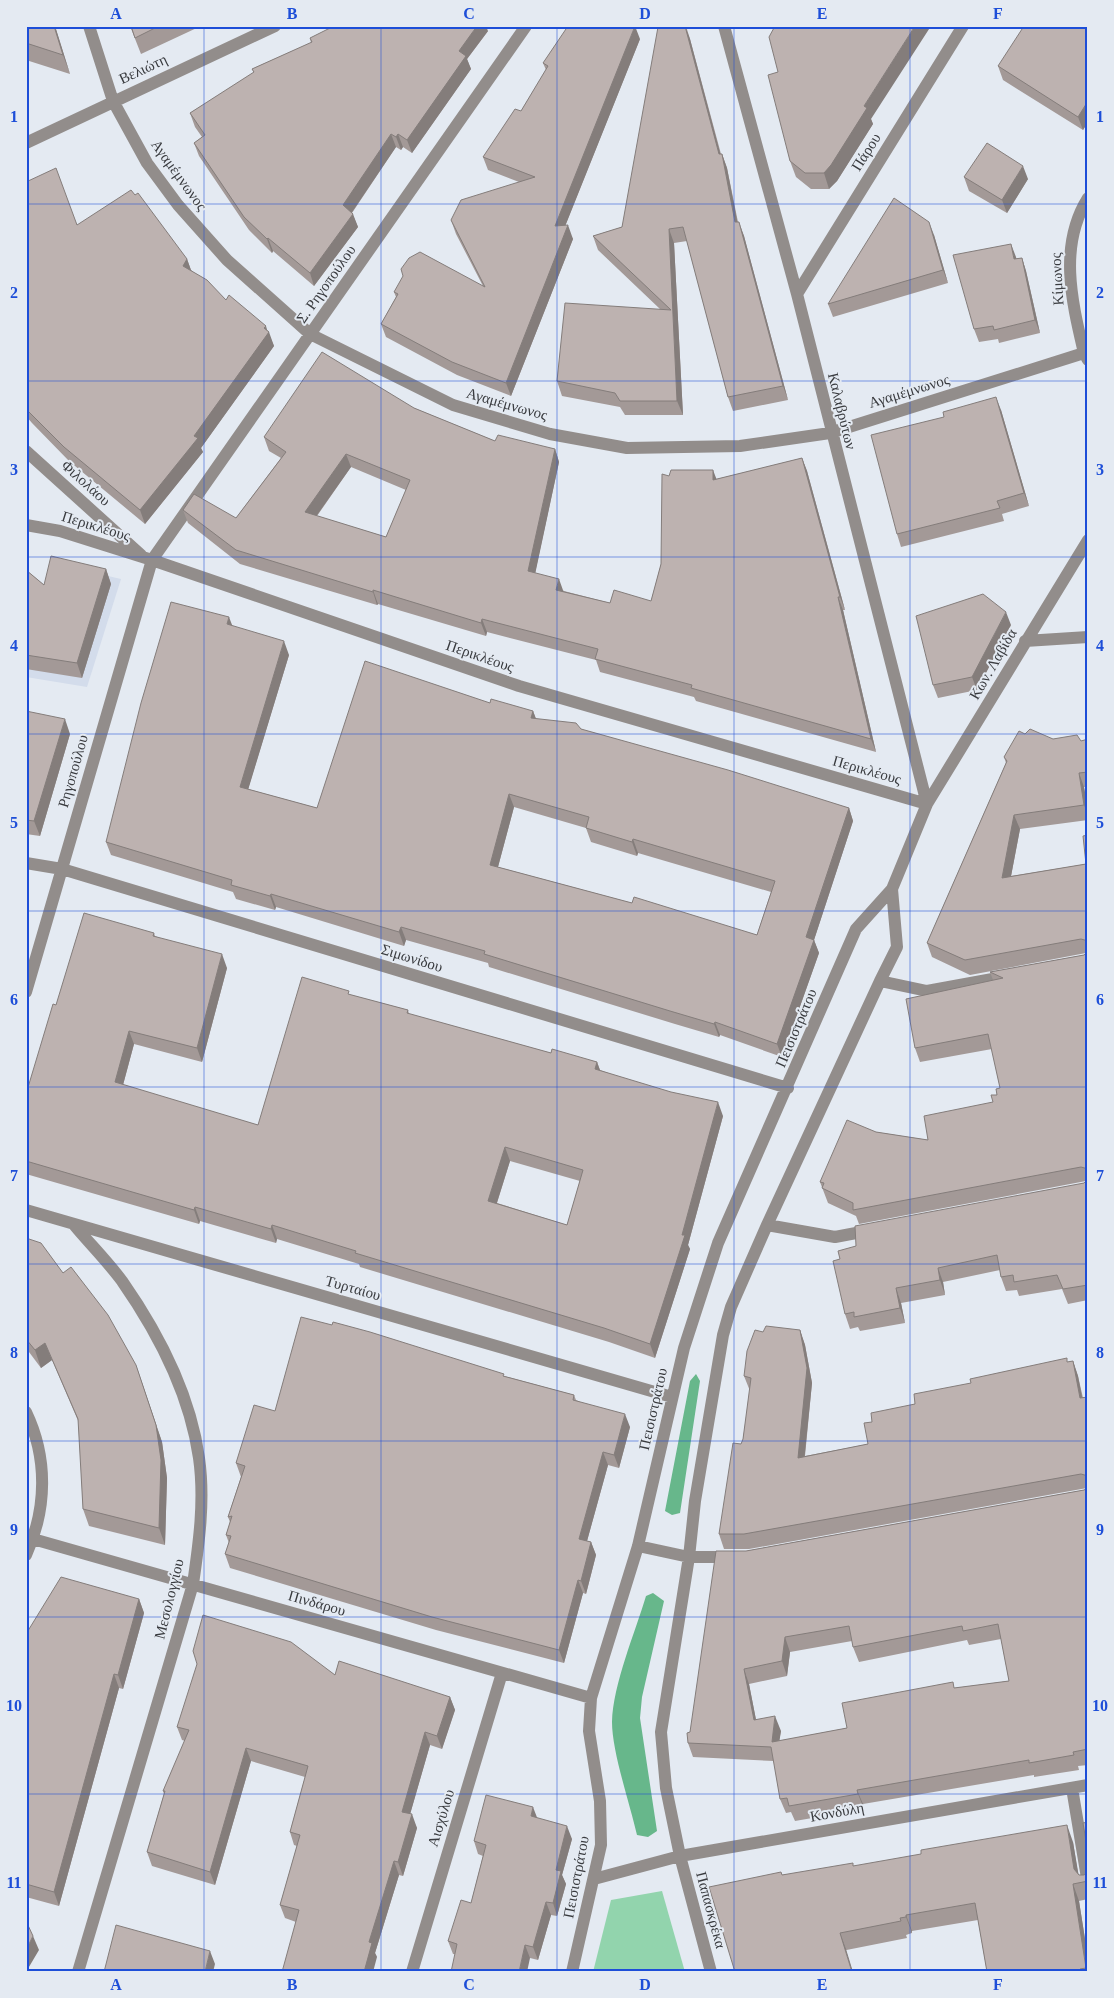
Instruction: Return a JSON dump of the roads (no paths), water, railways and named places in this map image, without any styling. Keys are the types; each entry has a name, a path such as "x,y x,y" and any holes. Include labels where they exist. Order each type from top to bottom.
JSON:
{"street":[{"name":"Αγαμέμνωνος","path":"89,26 113,101 147,162 178,205 227,260 310,334 453,405 560,435 626,448 740,446 830,433 1086,357"},
{"name":"Βελιώτη","path":"26,143 275,26"},
{"name":"Σ. Ρηγοπούλου","path":"148,560 310,334 526,26"},
{"name":"Καλαβρύτων","path":"724,26 797,294 830,433 927,804"},
{"name":"Πάρου","path":"797,294 963,26"},
{"name":"Κίμωνος","path":"1086,357 1070,294 1070,250 1078,214 1088,198"},
{"name":"Φιλολάου","path":"26,451 148,560"},
{"name":"Περικλέους","path":"26,525 60,531 518,686 927,804"},
{"name":"Κων. Λαβίδα","path":"892,889 927,804 966,744 1025,640 1088,540"},
{"name":"Ρηγοπούλου","path":"26,992 148,560"},
{"path":"1025,640 1088,637"},
{"name":"Σιμωνίδου","path":"26,863 62,869 788,1088"},
{"name":"Παπασκρέκα","path":"711,1972 680,1856 666,1788 661,1732 690,1557 695,1500 723,1335 731,1307 880,980 897,948 892,889"},
{"name":"Πεισιστράτου","path":"572,1972 601,1845 600,1801 589,1731 591,1698 638,1546 684,1348 718,1243 788,1088 856,929 892,889"},
{"path":"880,980 927,991 1022,974"},
{"name":"Τυρταίου","path":"26,1210 75,1226 672,1397"},
{"path":"767,1225 835,1237 884,1228"},
{"name":"Μεσολογγίου","path":"75,1226 121,1280 153,1330 177,1378 190,1418 200,1460 200,1530 193,1584 78,1972"},
{"path":"26,1412 40,1452 42,1481 40,1510 33,1539 26,1555"},
{"name":"Πινδάρου","path":"33,1539 591,1698"},
{"path":"638,1546 690,1557 741,1557"},
{"name":"Αισχύλου","path":"412,1972 502,1673"},
{"name":"Κονδύλη","path":"594,1880 680,1856 1088,1785"},
{"path":"1072,1788 1088,1884"}]}
